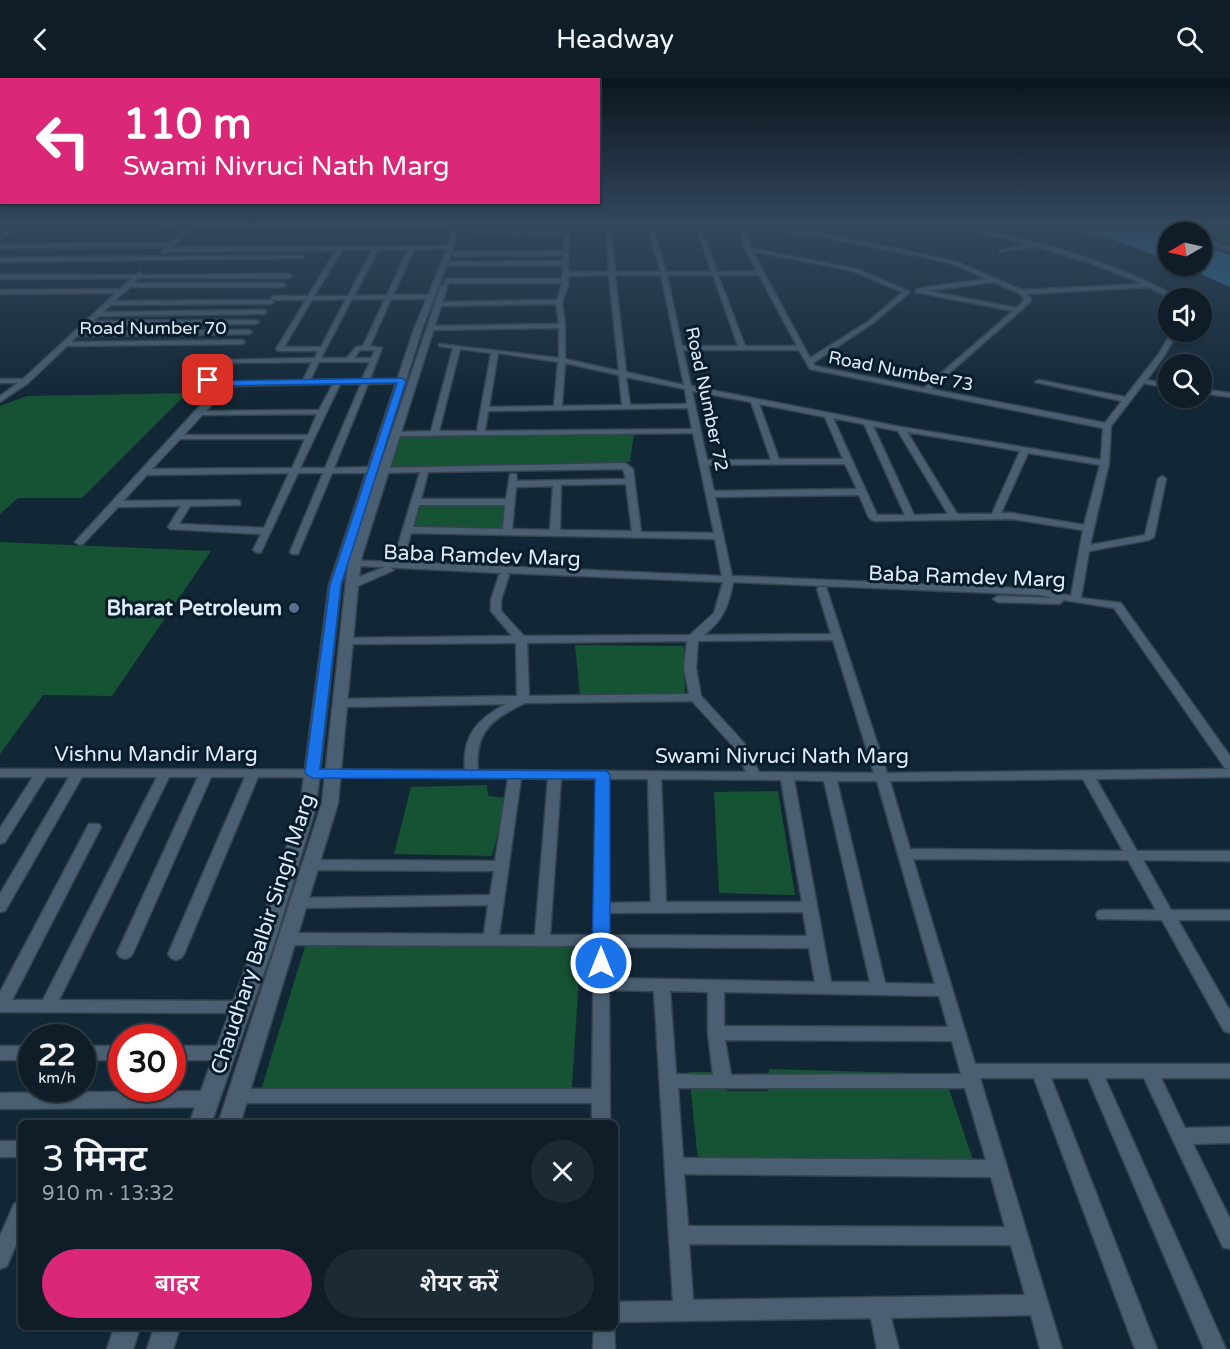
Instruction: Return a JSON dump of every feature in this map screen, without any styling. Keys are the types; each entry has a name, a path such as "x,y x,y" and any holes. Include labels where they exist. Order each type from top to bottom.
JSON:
{"street":[{"path":"0,400 131,282"},
{"path":"235,349 285,282"},
{"path":"320,282 279,350 323,349"},
{"path":"305,383 358,282"},
{"path":"366,347 398,282"},
{"name":"Chaudhary Balbir Singh Marg","path":"201,1120 308,807 335,585 348,570 398,434 432,328 435,301 442,282"},
{"name":"Chaudhary Balbir Singh Marg","path":"230,1120 330,803 346,641 348,570 371,470 418,329 445,282"},
{"path":"558,408 562,360 559,302 565,282"},
{"path":"615,282 626,407"},
{"name":"Road Number 72","path":"666,282 720,536 727,581"},
{"path":"719,282 742,348"},
{"name":"Road Number 73","path":"767,282 808,363 815,369 1107,426"},
{"path":"884,282 907,292 978,282"},
{"path":"925,391 1028,299 1021,292 999,282"},
{"path":"1145,282 1158,289"},
{"path":"128,285 283,285"},
{"path":"1021,292 1153,286"},
{"path":"0,292 121,291"},
{"path":"918,291 1018,310"},
{"path":"808,363 871,322 907,292"},
{"path":"109,303 310,298 559,302"},
{"path":"97,314 264,312"},
{"path":"86,323 256,322"},
{"path":"432,328 562,326"},
{"path":"75,334 249,332"},
{"name":"Road Number 70","path":"64,344 242,342"},
{"path":"1168,342 1143,381 1107,426 1105,463 1088,528 1075,600 1118,605 1230,765"},
{"path":"441,345 562,360 688,388 901,429 1105,463"},
{"path":"435,433 457,347"},
{"path":"295,552 331,470 379,348 357,349 349,360"},
{"path":"679,348 800,348"},
{"path":"481,433 495,351"},
{"path":"227,355 219,361 208,382 227,384 402,381"},
{"path":"219,361 375,360"},
{"path":"0,379 26,379"},
{"path":"1143,381 1158,384"},
{"path":"258,550 338,382"},
{"path":"1039,382 1128,400"},
{"path":"80,542 227,384"},
{"path":"754,401 776,462"},
{"path":"485,409 692,406"},
{"path":"198,413 322,412"},
{"path":"828,415 874,518 1012,516 1088,528"},
{"path":"867,422 911,518"},
{"path":"901,429 954,517"},
{"path":"398,434 697,431"},
{"path":"176,437 310,437"},
{"path":"994,516 1025,450"},
{"path":"704,462 848,461"},
{"path":"384,470 621,465 629,469 638,534"},
{"path":"507,532 514,467"},
{"path":"348,570 392,568 407,530 425,469"},
{"path":"144,472 371,470"},
{"path":"1084,549 1149,537 1162,479"},
{"path":"512,484 630,481"},
{"path":"555,532 557,483"},
{"path":"711,494 863,492"},
{"path":"416,502 510,502"},
{"path":"187,503 173,527 267,531"},
{"path":"114,504 237,503"},
{"path":"407,530 720,536"},
{"name":"Baba Ramdev Marg","path":"348,570 392,568 1041,592 1075,600"},
{"name":"Baba Ramdev Marg","path":"392,568 504,576 727,581 822,589 1046,601 1075,600"},
{"path":"504,576 496,600 496,611 521,640 523,700"},
{"path":"727,581 724,606 721,612 708,627 693,638 690,668 695,697 740,746 754,776"},
{"path":"822,589 882,777 1051,1349"},
{"path":"346,641 837,637"},
{"path":"340,703 695,697"},
{"path":"472,774 471,749 477,733 501,710 523,700"},
{"name":"Vishnu Mandir Marg","path":"0,773 333,772"},
{"name":"Swami Nivruci Nath Marg","path":"333,772 882,777 1230,773"},
{"path":"0,839 42,773"},
{"path":"0,908 78,773"},
{"path":"48,1006 165,773"},
{"path":"125,953 206,773"},
{"path":"176,954 253,773"},
{"path":"491,939 515,774"},
{"path":"542,941 555,774"},
{"path":"601,1120 602,775"},
{"path":"654,775 659,908"},
{"path":"1087,775 1230,1026"},
{"path":"787,776 824,988"},
{"path":"829,776 879,989"},
{"path":"94,827 1,1006 241,1007"},
{"path":"905,854 1230,856"},
{"path":"310,865 498,866 502,863"},
{"path":"298,903 497,900"},
{"path":"602,908 810,908"},
{"path":"1103,915 1230,915"},
{"path":"286,939 816,942"},
{"path":"601,984 662,987 945,990"},
{"path":"662,987 684,1311"},
{"path":"716,987 716,1033 723,1082"},
{"path":"716,1033 958,1034"},
{"path":"0,1053 18,1053"},
{"path":"186,1053 225,1053"},
{"path":"669,1082 970,1076 1040,1071 1230,1071"},
{"path":"1040,1071 1146,1349"},
{"path":"1093,1071 1215,1349"},
{"path":"1149,1071 1230,1240"},
{"path":"237,1096 600,1096"},
{"path":"0,1101 208,1099"},
{"path":"1180,1136 1230,1135"},
{"path":"0,1149 18,1149"},
{"path":"675,1166 998,1169"},
{"path":"0,1259 18,1217"},
{"path":"680,1235 1018,1236"},
{"path":"618,1312 1038,1305"},
{"path":"879,1308 888,1349"},
{"path":"120,1349 126,1330"},
{"path":"160,1349 166,1330"},
{"path":"604,1330 604,1349"}],"green space":[{"path":"197,393 180,400 82,498 18,498 0,514 0,406 27,396"},
{"path":"634,433 630,462 388,469 400,435"},
{"path":"416,502 510,502 502,529 412,528"},
{"path":"0,542 211,551 112,696 43,695 0,754"},
{"path":"575,645 684,646 685,694 580,697"},
{"path":"487,785 488,796 507,798 492,856 394,854 411,787"},
{"path":"778,791 795,895 719,893 714,792"},
{"path":"306,943 581,944 571,1102 258,1100"},
{"path":"769,1069 944,1074 973,1160 698,1160 689,1072 723,1072 727,1091 768,1091"}],"water":[{"path":"1220,282 1230,282 1230,287"}],"place":[{"name":"Bharat Petroleum","path":"294,608"}],"route":[{"path":"208,380 213,384 402,381 335,585 312,773 602,775 601,963"}]}
